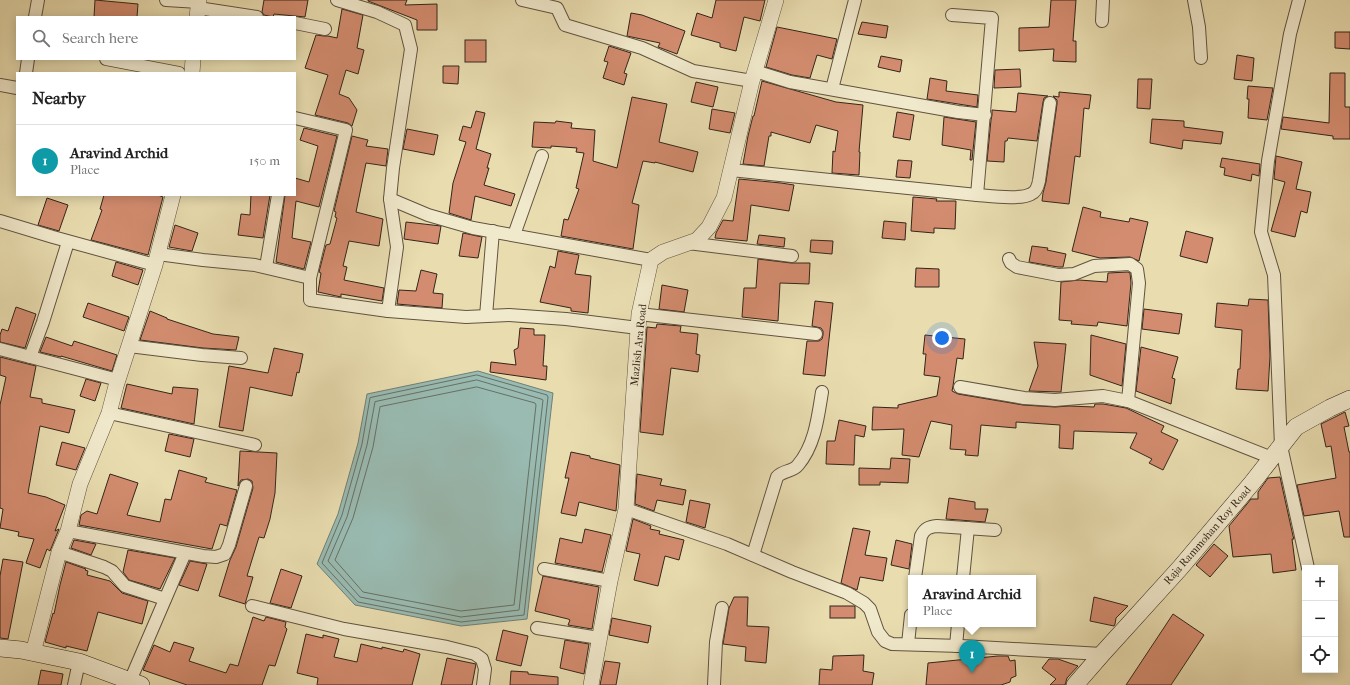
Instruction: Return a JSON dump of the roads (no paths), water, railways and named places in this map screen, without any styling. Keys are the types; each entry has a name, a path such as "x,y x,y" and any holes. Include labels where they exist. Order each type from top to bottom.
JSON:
{"main road":[{"name":"Raja Rammohan Roy Road","path":"1075,685 1180,568 1252,483 1296,427 1330,408 1350,399"},
{"path":"0,648 79,662 128,682"}],"street":[{"path":"35,16 38,0"},
{"path":"166,0 251,16"},
{"path":"337,0 377,12 405,25 411,49 393,168 390,199 397,247 388,311"},
{"path":"522,0 557,8 565,25 642,48 693,71 754,76 958,112 985,115"},
{"path":"390,199 428,215 473,228 651,260 663,252 697,240 709,227 724,198 754,76 776,0"},
{"path":"832,89 855,0"},
{"path":"1102,21 1103,0"},
{"path":"1194,0 1199,27 1201,58"},
{"path":"1299,0 1290,34 1268,160 1261,232 1274,275 1277,452 1307,565"},
{"path":"952,15 992,18 985,115 977,195"},
{"path":"296,23 324,29"},
{"path":"26,72 28,60"},
{"path":"111,60 174,72"},
{"path":"192,72 193,60"},
{"path":"0,85 16,88"},
{"path":"731,170 977,195 1016,197 1028,196 1035,191 1039,181 1050,103"},
{"path":"296,118 346,130 310,278 310,300 388,311 466,317 509,315 566,319 638,321 816,334"},
{"path":"514,235 542,156"},
{"path":"33,653 59,552 68,531 80,484 109,413 156,259 173,196"},
{"path":"266,267 278,196"},
{"path":"0,221 68,242 156,259 203,260 255,265 310,278"},
{"path":"486,316 493,231"},
{"path":"30,357 68,242"},
{"path":"688,243 792,256"},
{"path":"1008,259 1017,267 1058,275 1074,274 1094,266 1130,264 1138,269 1139,283 1128,401"},
{"name":"Mazlish Ara Road","path":"591,685 610,581 626,509 638,321 651,260"},
{"path":"129,346 241,358"},
{"path":"0,349 118,380"},
{"path":"960,386 1032,398 1055,400 1103,396 1128,401 1277,452"},
{"path":"753,555 777,477 780,474 793,470 798,466 812,443 822,392"},
{"path":"109,413 255,445"},
{"path":"68,531 185,553 216,557 225,554 229,545 246,486"},
{"path":"626,509 728,544 856,598 870,609 878,632 885,641 892,644 1102,654"},
{"path":"915,575 921,536 924,530 937,526 995,530"},
{"path":"963,575 968,528"},
{"path":"59,552 104,567 112,571 125,586 165,599"},
{"path":"128,682 185,553"},
{"path":"544,570 610,581"},
{"path":"252,606 344,629 447,647 475,654 482,659 485,669 483,685"},
{"path":"714,685 717,634 722,608"},
{"path":"908,644 910,627"},
{"path":"956,646 958,627"},
{"path":"537,628 599,638"},
{"path":"74,685 79,662"}],"water":[{"path":"478,371 553,393 527,619 461,626 355,605 317,564 338,514 358,443 367,394"}],"place":[{"name":"Aravind Archid","path":"972,673"}]}
